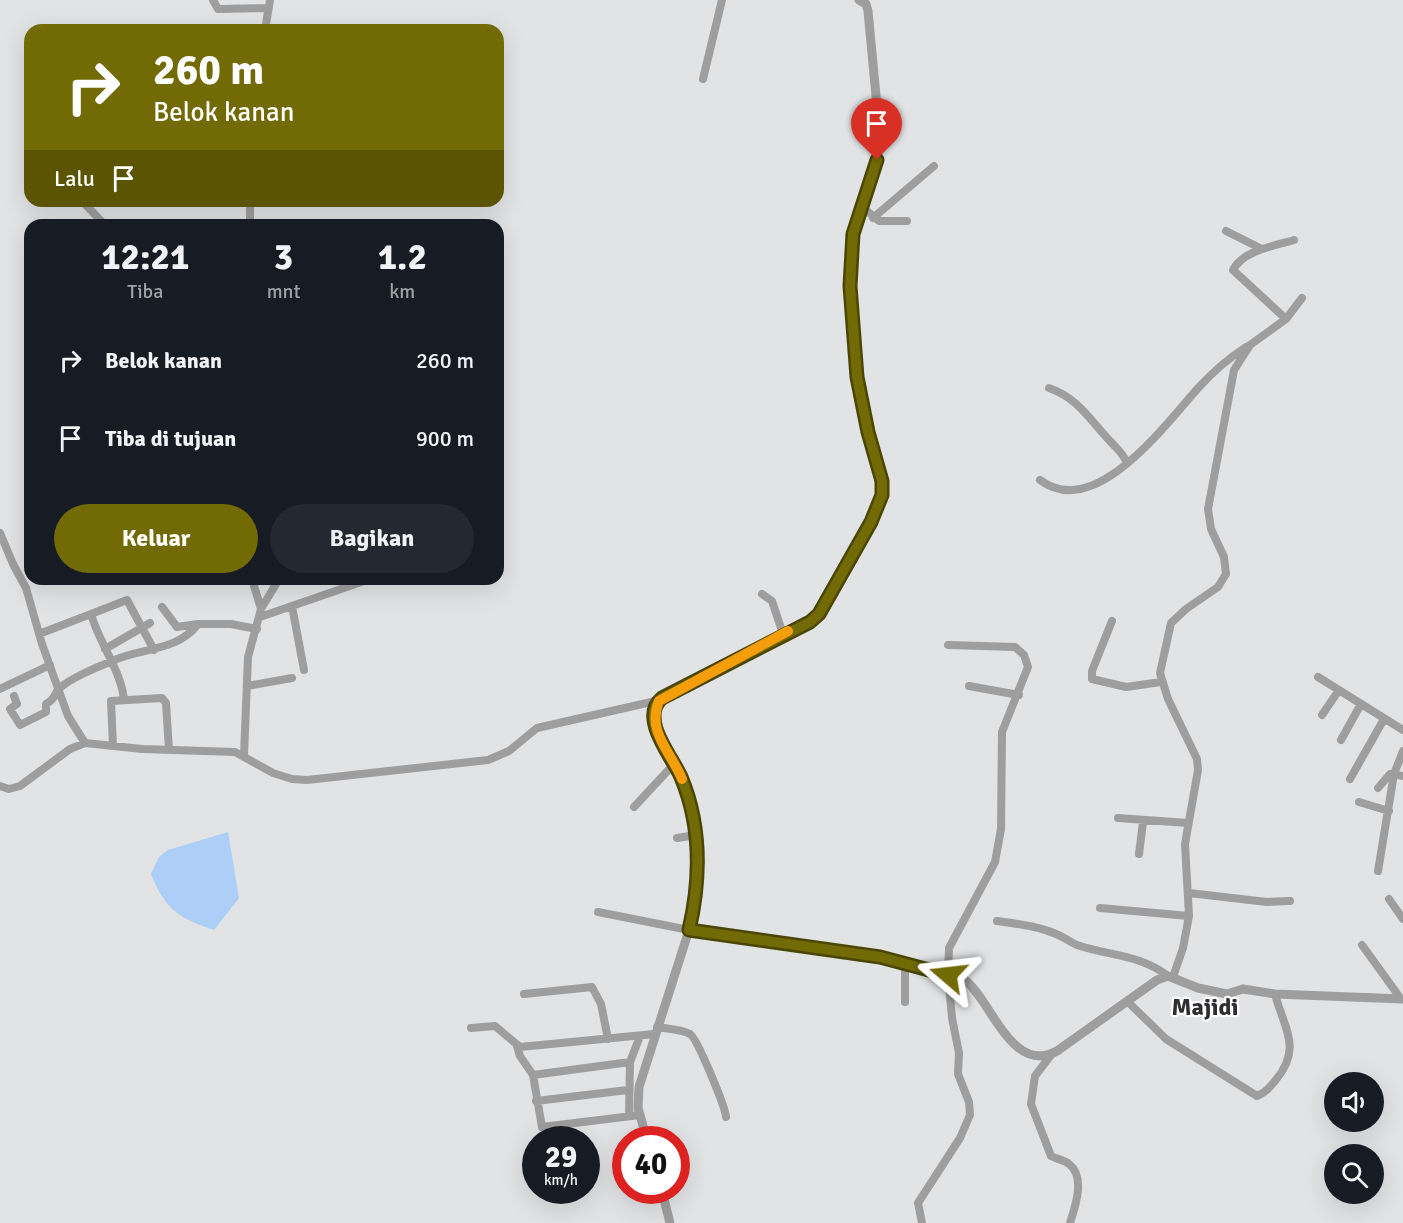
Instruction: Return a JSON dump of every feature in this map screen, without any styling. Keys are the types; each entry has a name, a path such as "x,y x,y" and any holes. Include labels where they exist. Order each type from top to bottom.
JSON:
{"street":[{"path":"213,0 218,9 269,4 266,24"},
{"path":"703,79 722,0"},
{"path":"0,786 9,789 20,786 70,750 85,743 169,750 229,751 244,755 273,773 292,779 307,780 488,760 514,748 537,728 660,700 783,634 810,622 823,610 871,522 882,495 882,481 867,424 854,356 851,255 853,234 877,160 880,128 868,11 866,4 859,0"},
{"path":"873,218 934,166"},
{"path":"861,206 873,218 886,223 907,221"},
{"path":"88,207 99,219"},
{"path":"1226,231 1262,249"},
{"path":"1286,319 1233,271 1238,262 1262,249 1294,240"},
{"path":"1040,480 1055,490 1073,490 1106,479 1127,463 1219,367 1286,319 1302,298"},
{"path":"1171,976 1183,948 1188,916 1189,893 1184,853 1197,784 1197,759 1161,682 1161,667 1171,623 1186,609 1218,587 1226,574 1224,557 1210,529 1208,509 1232,376 1250,345"},
{"path":"1049,388 1065,394 1085,411 1121,451 1127,463"},
{"path":"0,533 24,584"},
{"path":"24,585 39,634 72,725 85,743"},
{"path":"254,585 261,613"},
{"path":"244,755 249,651 261,613 276,585"},
{"path":"261,613 292,606 353,585"},
{"path":"762,594 772,601 783,634"},
{"path":"39,634 127,600 154,650"},
{"path":"162,606 177,627 198,624 231,624 257,629"},
{"path":"292,606 304,670"},
{"path":"91,614 110,661 122,682 124,699"},
{"path":"1112,621 1092,671 1092,679 1126,687 1161,682"},
{"path":"105,649 150,623"},
{"path":"14,696 17,704 10,709 20,725 46,712 46,704 55,699 59,688 110,661 154,650 187,637 198,624"},
{"path":"922,1223 918,1203 960,1138 970,1115 969,1102 958,1074 959,1053 952,1018 948,975 949,948 995,862 1001,829 1000,744 1004,726 1028,667 1020,649 1009,646 948,645"},
{"path":"0,689 50,665"},
{"path":"1318,677 1403,730"},
{"path":"247,686 292,678"},
{"path":"969,686 1018,695"},
{"path":"1322,715 1339,690"},
{"path":"112,746 110,705 114,700 165,700 169,750"},
{"path":"643,1126 640,1115 639,1087 689,930 699,882 696,835 690,803 674,764 658,734 656,709 660,700"},
{"path":"1341,740 1361,704"},
{"path":"1350,779 1384,719"},
{"path":"1377,871 1394,774 1403,751"},
{"path":"634,807 674,764"},
{"path":"1378,788 1390,774 1403,776"},
{"path":"1359,801 1389,811"},
{"path":"1118,818 1143,822 1188,823"},
{"path":"1139,854 1143,822"},
{"path":"677,838 696,835"},
{"path":"1189,893 1268,902 1290,901"},
{"path":"1389,899 1403,919"},
{"path":"1100,908 1188,916"},
{"path":"598,912 689,930 905,962 948,975 965,981 974,988 1000,1029 1020,1048 1035,1056 1051,1055"},
{"path":"998,921 1029,926 1054,933 1077,945 1121,954 1149,964 1198,988 1227,994 1243,989 1275,994 1402,999"},
{"path":"1362,945 1402,999"},
{"path":"905,962 905,1002"},
{"path":"1070,1223 1078,1193 1076,1174 1069,1164 1050,1153 1031,1104 1035,1076 1051,1055 1157,980 1171,976"},
{"path":"524,994 591,987 601,1004 609,1039"},
{"path":"1128,1002 1166,1039 1257,1096 1266,1091 1279,1076 1290,1053 1290,1037 1275,994"},
{"path":"471,1028 495,1026 517,1046 526,1048 640,1036 656,1031 687,1033 696,1039 723,1103 726,1117"},
{"path":"629,1116 630,1062 640,1036"},
{"path":"517,1046 520,1056 533,1075 540,1123 545,1128 640,1115"},
{"path":"533,1075 630,1062"},
{"path":"537,1101 628,1090"},
{"path":"665,1204 670,1223"}],"water":[{"path":"228,832 239,898 214,930 174,911 162,896 151,874 159,857 168,850"}],"slow traffic":[{"path":"682,779 658,734 656,709 659,701 788,631"}],"district":[{"name":"Majidi","path":"1205,1007"}],"route":[{"path":"877,160 853,234 850,286 857,377 868,432 883,487 877,511 819,614 810,622 662,698 657,704 656,721 664,749 681,775 690,803 696,835 699,882 689,930 880,957 948,975"}]}
